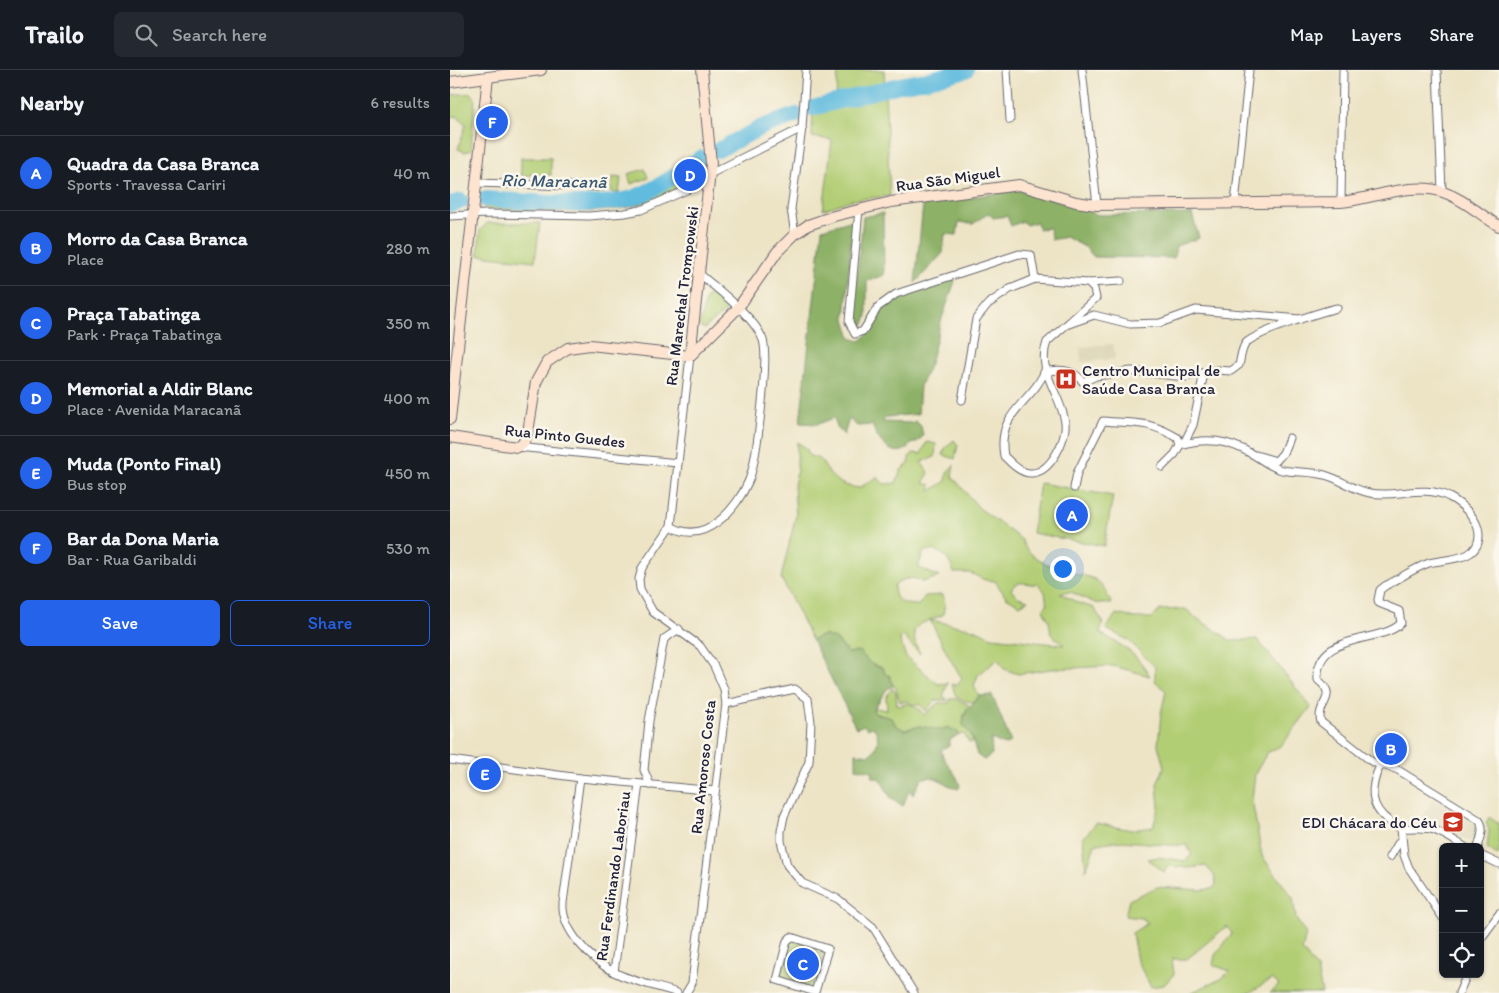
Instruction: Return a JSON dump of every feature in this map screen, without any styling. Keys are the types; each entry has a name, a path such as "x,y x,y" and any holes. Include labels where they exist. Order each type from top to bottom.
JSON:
{"street":[{"path":"450,82 541,70"},
{"name":"Rua Marechal Trompowski","path":"671,526 711,162 702,70"},
{"path":"795,234 792,209 803,119 806,70"},
{"path":"1007,70 1010,120"},
{"path":"1082,70 1096,205"},
{"path":"1235,203 1249,70"},
{"path":"1341,202 1343,70"},
{"path":"1437,70 1442,191"},
{"path":"450,419 488,77"},
{"path":"450,216 473,210 589,216 625,213 648,207 698,186 710,174 802,128"},
{"name":"Rua São Miguel","path":"690,356 738,308 777,252 795,234 808,225 859,209 891,202 1019,185 1076,202 1096,205 1341,202 1363,200 1412,189 1442,191 1472,207 1499,226"},
{"path":"475,188 603,187"},
{"path":"859,209 849,322 855,334 864,331 878,308 896,294 1019,254 1031,255 1035,279"},
{"path":"671,526 688,533 699,533 712,526 725,515 739,497 754,466 766,358 763,340 738,308 700,274"},
{"path":"962,400 976,319 988,304 1010,289 1035,279 1088,282 1121,281"},
{"path":"1047,369 1040,381 1008,419 1002,439 1004,456 1021,471 1028,473 1042,471 1053,460 1064,431 1064,416 1049,382 1047,369 1043,352 1047,342 1096,298 1094,289 1088,282"},
{"path":"1064,325 1094,315 1130,324 1160,323 1196,310 1236,312 1298,319 1337,308"},
{"path":"1047,369 1070,372 1083,382 1096,376 1130,370 1170,377 1185,377 1217,370 1234,370 1239,365 1242,350 1247,343 1308,316"},
{"path":"517,447 524,442 528,432 536,382 547,362 562,351 580,345 590,345 690,356"},
{"path":"1162,467 1175,454 1194,425 1204,373"},
{"path":"1074,488 1077,473 1104,421 1137,422 1156,426 1178,438 1182,444"},
{"name":"Rua Pinto Guedes","path":"450,437 517,447 678,463"},
{"path":"1182,444 1208,439 1276,461 1284,453 1289,438"},
{"path":"1253,455 1260,461 1281,469 1326,475 1370,493 1426,491 1438,493 1459,503 1472,517 1479,534 1475,548 1469,554 1460,558 1429,563 1380,590 1379,603 1399,611 1402,619 1394,629 1339,645 1321,662 1317,672 1318,680 1327,689 1328,696 1319,718 1326,726 1380,766 1389,766 1398,770 1479,820 1482,825 1479,843"},
{"name":"Rua Amoroso Costa","path":"671,526 642,568 639,579 640,589 654,612 700,646 714,666 724,689 726,704 692,983 686,993"},
{"name":"Rua Ferdinando Laboriau","path":"650,785 644,770 651,712 664,639 678,629"},
{"path":"726,704 795,689 808,699 811,722 809,762 784,816 781,841 783,854 787,865 802,883 838,899 873,927 914,993"},
{"path":"450,760 580,778 715,791"},
{"path":"1380,766 1373,786 1376,809 1385,819 1401,828 1435,830 1458,843"},
{"path":"580,778 562,914 564,922 575,940 614,972 677,993"},
{"name":"Rua Ferdinando Laboriau","path":"614,972 639,784"},
{"path":"1401,828 1404,855 1409,868 1439,912"},
{"path":"1390,857 1402,837"},
{"path":"1484,857 1499,864"},
{"path":"1484,935 1499,914"},
{"path":"791,937 826,948 829,952 815,992 794,990 779,982 776,978 787,941 791,937"},
{"path":"1459,993 1465,978"},
{"path":"905,993 907,982"}],"shaded area":[{"path":"1113,344 1115,359 1081,362 1080,347"},
{"name":"EDI Chácara do Céu","path":"1433,799 1478,825 1480,831 1474,841 1468,841 1423,816"}],"green space":[{"path":"838,70 884,70 890,196 851,200 823,210 832,140 812,137 813,106 836,98"},
{"path":"471,93 475,98 471,150 465,152 458,149 466,124 460,120 460,117 450,116 450,95"},
{"path":"521,158 551,158 551,175 521,175"},
{"path":"702,164 699,179 646,202 620,209 582,212 542,211 485,209 484,205 550,209 616,206 633,203 657,193"},
{"path":"645,169 648,178 631,184 628,174"},
{"path":"613,177 621,178 619,193 611,192"},
{"path":"1016,190 1034,193 1098,215 1192,214 1199,238 1176,246 1174,258 1094,257 1085,247 1066,237 1051,240 1050,228 1039,229 1037,222 1026,225 1023,221 1011,226 1007,216 993,218 988,213 973,224 959,222 957,235 945,234 943,253 915,283 923,205"},
{"path":"883,213 884,275 867,281 867,316 864,324 857,326 853,315 863,217"},
{"path":"853,220 845,319 851,338 860,341 864,338 879,311 894,299 925,287 954,279 955,281 941,321 930,364 920,386 918,414 887,417 882,422 911,423 916,421 921,426 923,435 921,439 902,451 892,450 883,444 872,425 857,426 849,419 844,435 838,429 834,418 818,424 800,423 822,229"},
{"path":"487,223 540,223 535,261 478,255 480,230"},
{"path":"711,294 727,304 727,310 704,329 699,326 706,298"},
{"path":"954,440 958,445 955,459 943,455 945,448"},
{"path":"797,442 806,448 810,456 820,459 828,471 840,483 859,488 877,477 884,484 896,483 901,470 909,464 909,457 914,453 921,454 927,442 936,444 935,457 921,462 929,473 923,483 931,485 930,491 946,481 947,472 954,465 952,476 979,508 1022,540 1024,546 1040,561 1098,581 1112,604 1095,603 1071,592 1060,593 1078,603 1094,608 1103,622 1100,633 1134,655 1150,676 1113,666 1051,669 1018,674 1004,669 998,659 978,675 974,686 979,696 974,702 965,701 956,697 952,684 957,685 962,678 930,620 920,624 914,630 915,642 920,654 902,635 900,640 906,657 938,684 948,683 943,696 948,700 935,700 926,711 920,705 910,704 908,701 900,702 890,676 885,674 883,668 871,664 859,652 848,653 837,640 824,635 812,640 781,578 796,515 794,486 797,469","holes":["930,550 943,555 950,563 954,573 970,573 985,580 995,581 1006,597 1020,605 1028,600 1018,597 1011,590 1013,586 1019,583 1038,584 1045,592 1047,605 1043,609 1049,621 1051,634 1064,645 992,637 974,629 930,620 943,615 945,603 943,595 925,596 919,605 901,602 894,592 894,586 902,580 914,578 922,582 939,577 918,567 924,551"]},
{"path":"1040,483 1113,496 1104,546 1032,533"},
{"path":"1186,609 1231,641 1257,639 1311,707 1282,745 1267,753 1255,774 1252,800 1262,856 1293,898 1296,919 1306,934 1302,950 1317,969 1322,993 1270,993 1279,985 1272,979 1249,993 1190,993 1221,979 1230,971 1213,965 1215,955 1232,934 1227,926 1187,959 1172,959 1174,974 1164,985 1151,987 1137,961 1132,933 1148,923 1142,918 1125,916 1129,900 1157,887 1202,890 1214,888 1216,884 1214,875 1206,866 1188,868 1168,866 1164,872 1148,859 1158,857 1185,861 1192,855 1187,845 1116,841 1095,845 1086,870 1083,838 1096,823 1131,830 1153,827 1159,807 1157,784 1164,767 1158,745 1161,713 1166,691 1155,681 1155,667 1128,640 1106,629 1116,614 1135,618 1152,618 1160,610"},
{"path":"824,635 837,640 848,653 859,651 871,664 883,668 885,674 890,676 893,686 887,689 873,710 874,713 891,718 897,726 904,730 920,726 941,730 947,727 958,732 958,735 950,740 949,746 941,750 959,782 960,787 958,789 936,778 921,779 913,795 909,790 903,806 891,798 880,779 872,777 873,771 856,768 856,753 869,755 875,749 878,738 873,727 867,729 864,725 856,728 812,640"},
{"path":"892,688 896,693 899,706 908,703 918,708 924,715 938,703 949,703 950,699 956,699 969,705 963,717 974,743 969,742 964,734 958,735 958,732 911,728 904,730 897,726 891,718 874,713 873,710 875,708 887,710 886,697"},
{"path":"992,695 1011,742 1005,745 991,739 992,754 984,760 977,755 971,735 963,725 963,720 968,709 979,696"},
{"path":"1489,817 1499,824 1499,856 1487,848 1489,830 1486,823"},
{"path":"790,939 825,948 815,991 779,982"}],"waterway":[{"name":"Rio Maracanã","path":"924,81 966,70"},
{"name":"Rio Maracanã","path":"813,108 921,81"},
{"name":"Rio Maracanã","path":"718,150 762,127 796,115"},
{"name":"Rio Maracanã","path":"485,199 561,204 619,201 635,197 652,189 701,158"},
{"name":"Rio Maracanã","path":"450,204 461,201"}],"place":[{"name":"Bar da Dona Maria","path":"492,122"},
{"name":"Memorial a Aldir Blanc","path":"690,175"},
{"name":"Centro Municipal de Saúde Casa Branca","path":"1066,379"},
{"name":"Quadra da Casa Branca","path":"1072,515"},
{"name":"Morro da Casa Branca","path":"1391,749"},
{"name":"Muda (Ponto Final)","path":"485,774"},
{"name":"EDI Chácara do Céu","path":"1453,822"},
{"name":"Praça Tabatinga","path":"803,964"}]}
